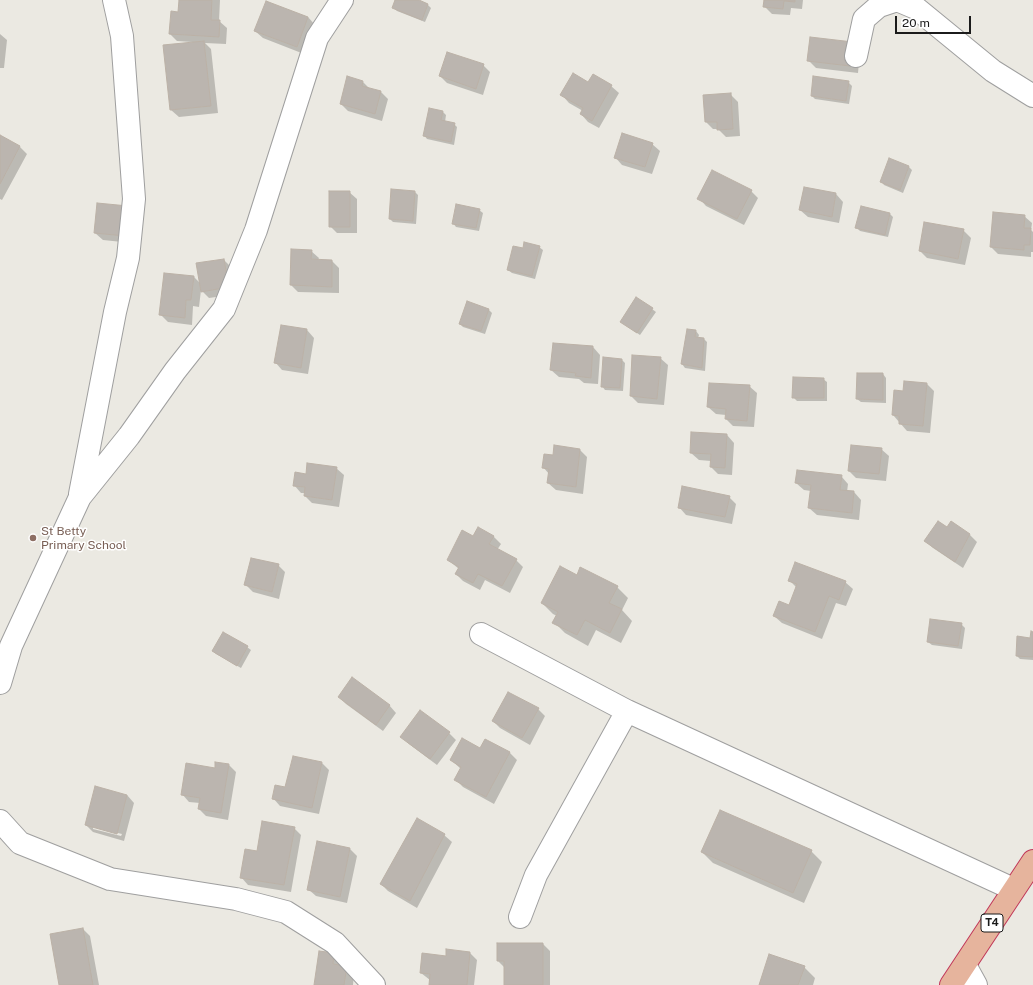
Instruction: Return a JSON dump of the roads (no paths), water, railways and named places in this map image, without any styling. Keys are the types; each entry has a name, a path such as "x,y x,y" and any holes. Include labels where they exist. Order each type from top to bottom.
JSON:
{"highway":[{"name":"T4","path":"951,985 1033,860"}],"street":[{"path":"80,497 115,312 128,258 134,199 122,36 114,0"},
{"path":"0,683 11,646 80,497 129,436 175,371 224,309 256,230 317,38 342,0"},
{"path":"856,56 864,19 879,6 897,0 916,8 993,71 1033,96"},
{"path":"481,634 627,711 1014,890"},
{"path":"520,917 536,875 627,711"},
{"path":"0,821 20,843 110,878 236,899 286,912 334,943 374,985"},
{"path":"965,965 976,985"}],"place":[{"name":"St Betty Primary School","path":"33,538"}]}
